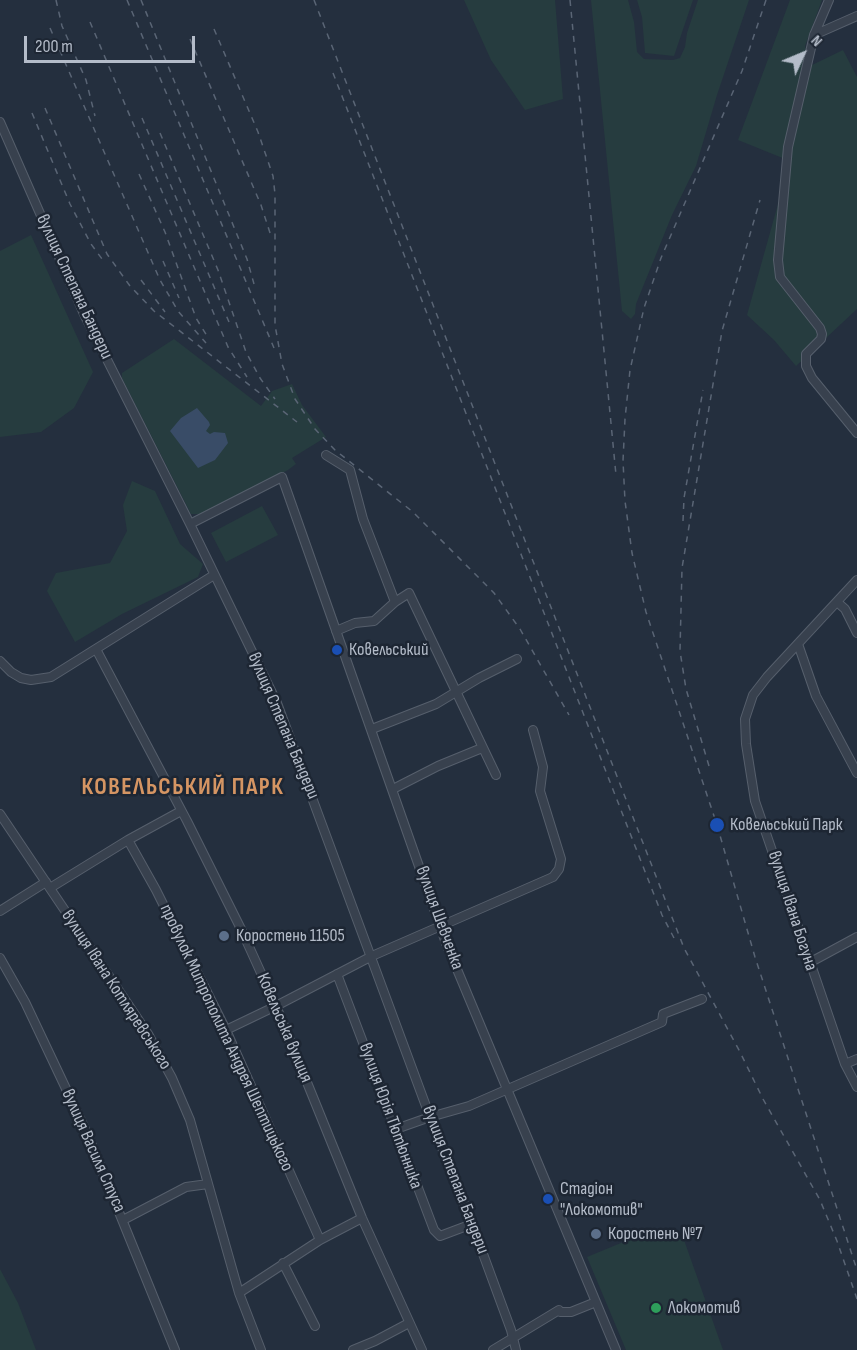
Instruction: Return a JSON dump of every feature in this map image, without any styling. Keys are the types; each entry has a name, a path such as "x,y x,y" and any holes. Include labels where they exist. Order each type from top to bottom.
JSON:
{"street":[{"path":"829,0 814,35 788,147 778,260 780,277 820,328 822,334 821,339 806,354 806,366 812,378 857,433"},
{"path":"814,35 857,16"},
{"name":"вулиця Степана Бандери","path":"0,122 84,314 277,703 430,1117 472,1224 516,1350"},
{"path":"326,455 350,470 363,519 395,602"},
{"name":"вулиця Шевченка","path":"190,524 282,477 440,925 616,1350"},
{"path":"0,661 21,678 31,680 51,677 214,575"},
{"path":"857,580 798,644 816,696 857,773"},
{"path":"336,631 355,623 374,621 409,593 496,775"},
{"path":"837,602 844,609 857,633"},
{"name":"вулиця Івана Богуна","path":"798,644 753,695 745,719 746,744 755,801 845,1064 857,1087"},
{"name":"Ковельська вулиця","path":"96,649 241,929 276,1006 362,1218 422,1350"},
{"path":"372,729 436,704 479,678 517,659"},
{"path":"226,1030 372,956 553,877 559,869 561,859 540,791 543,767 533,730"},
{"path":"393,789 438,766 482,748"},
{"path":"0,911 181,811"},
{"name":"вулиця Івана Котляревського","path":"0,814 148,1034 172,1078 190,1120 239,1293 261,1350"},
{"name":"провулок Митрополита Андрея Шептицького","path":"128,840 156,890 226,1030 320,1240"},
{"path":"809,963 857,937"},
{"name":"вулиця Василя Стуса","path":"0,958 25,1002 86,1131 175,1350"},
{"name":"вулиця Юрія Тютюнника","path":"337,974 434,1230 440,1236 472,1224"},
{"path":"396,1129 469,1106 662,1022 663,1014 702,999"},
{"path":"845,1064 857,1059"},
{"path":"123,1220 186,1187 207,1184"},
{"path":"239,1293 320,1240 362,1218"},
{"path":"283,1263 315,1326"},
{"path":"493,1350 559,1310 560,1312 572,1312 596,1302"},
{"path":"352,1350 409,1323"}],"green space":[{"path":"464,0 555,0 563,99 525,110 491,60"},
{"path":"591,0 628,0 634,22 637,52 644,59 673,60 680,58 685,47 687,33 698,0 749,0 696,166 672,215 636,304 635,314 631,319 622,311"},
{"path":"637,0 693,0 674,56 645,53 642,17"},
{"path":"790,0 822,0 805,46 810,66 843,50 857,77 857,309 796,366 774,340 747,315 790,161 738,140"},
{"path":"31,235 93,372 74,408 41,432 0,437 0,251"},
{"path":"174,339 261,406 272,391 292,384 302,405 326,437 292,458 296,464 288,470 200,514 191,514 122,378 122,373"},
{"path":"132,481 155,491 180,544 203,564 198,577 122,614 75,642 47,591 56,573 110,563 127,531 123,505"},
{"path":"262,506 278,535 226,562 211,533"},
{"name":"Локомотив","path":"650,1231 684,1240 723,1350 626,1350 587,1257"},
{"path":"0,1269 18,1303 36,1350 0,1350"}],"water":[{"path":"197,408 209,422 210,425 206,431 210,434 225,433 228,443 215,460 198,468 170,431 181,418"}],"railway":[{"path":"56,0 62,26 86,80 95,116"},
{"path":"127,0 274,348"},
{"path":"141,0 247,259 254,284"},
{"path":"314,0 684,948 763,1099 820,1200 857,1299"},
{"path":"570,0 616,475"},
{"path":"766,0 742,71 661,258 644,308 630,370 625,419 623,461 625,501 632,553 646,612 717,825 755,957 857,1270"},
{"path":"90,22 228,347 247,377"},
{"path":"50,28 160,280 178,311 206,343"},
{"path":"214,29 258,132 273,176 275,325 282,364 295,399 315,429 335,450 413,512 494,593 520,629 569,715"},
{"path":"190,39 261,205 271,236"},
{"path":"333,73 662,915 674,938"},
{"path":"45,108 107,254 130,286 154,311 297,422"},
{"path":"32,113 70,204 91,244 105,263"},
{"path":"142,118 229,322"},
{"path":"160,133 218,270 246,352 275,399"},
{"path":"139,174 165,232 196,318 207,336"},
{"path":"709,766 686,689 680,651 682,568 722,331 760,200"},
{"path":"163,261 179,298"},
{"path":"141,280 165,312"},
{"path":"683,521 684,498 703,390"}],"place":[{"name":"Ковельський","path":"337,650"},
{"name":"Ковельський Парк","path":"717,825"},
{"name":"Коростень 11505","path":"224,936"},
{"name":"Стадіон \"Локомотив\"","path":"548,1199"},
{"name":"Коростень №7","path":"596,1234"},
{"name":"Локомотив","path":"656,1308"}],"district":[{"name":"КОВЕЛЬСЬКИЙ ПАРК","path":"183,788"}]}
